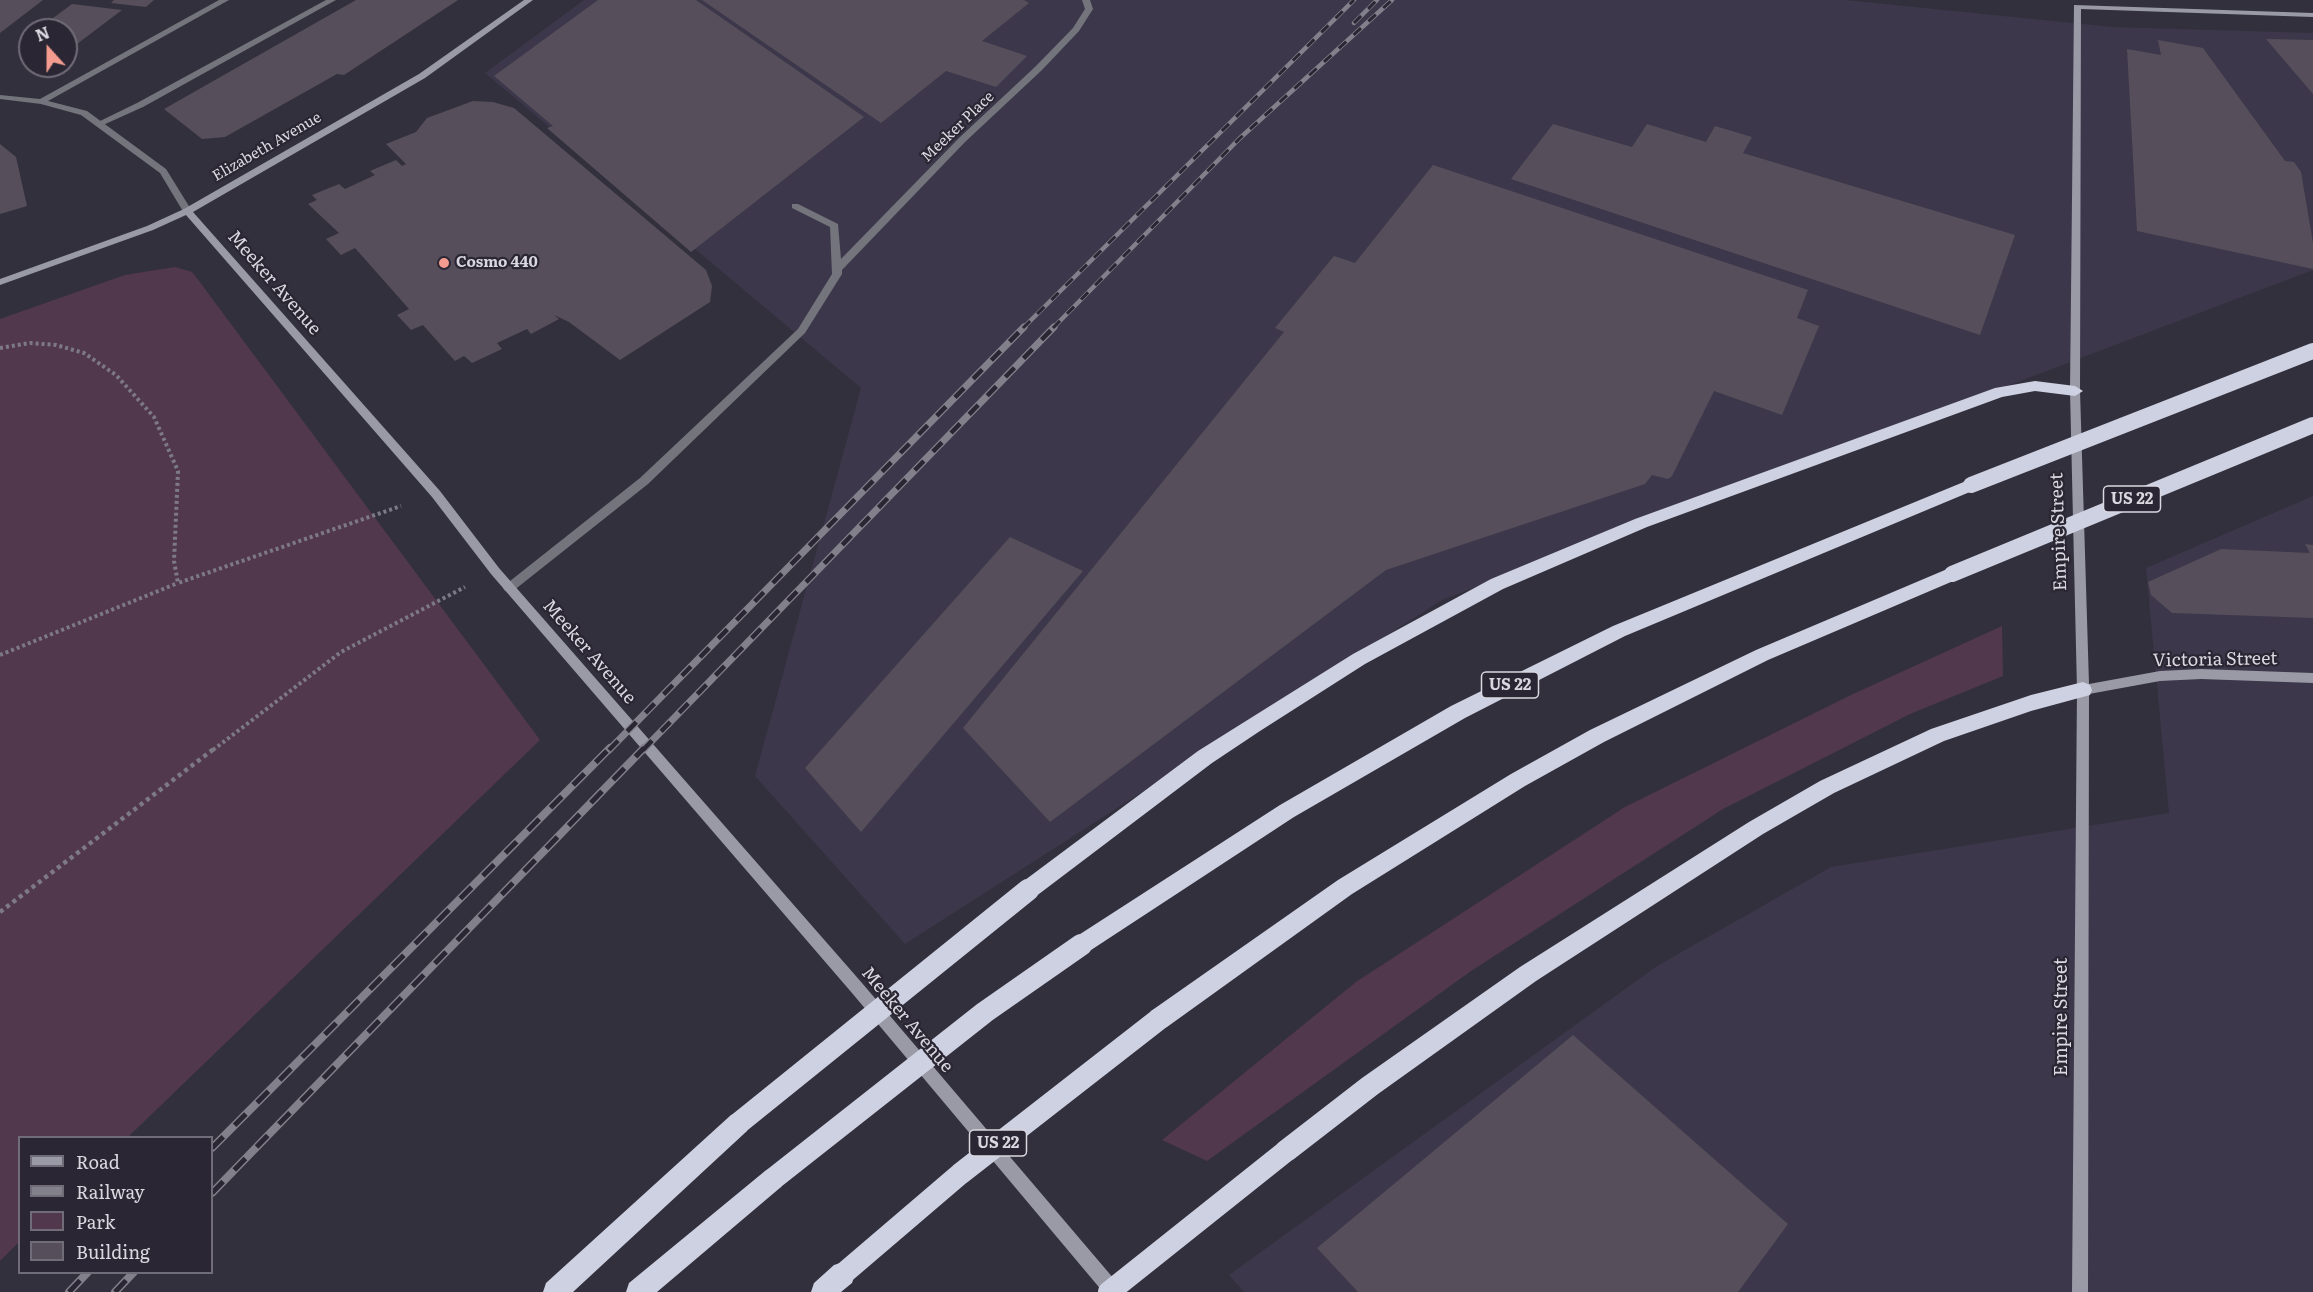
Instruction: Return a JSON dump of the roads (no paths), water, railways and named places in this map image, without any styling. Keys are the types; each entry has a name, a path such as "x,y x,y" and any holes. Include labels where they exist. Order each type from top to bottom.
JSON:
{"highway":[{"name":"US 22","path":"638,1292 773,1179 986,1012 1081,945 1287,811 1458,712 1629,626 1971,485 2313,351"},
{"path":"555,1292 739,1123 1028,890 1205,757 1359,659 1497,584 1641,523 2000,392 2035,386 2075,391"},
{"name":"US 22","path":"823,1292 960,1174 1159,1019 1345,887 1518,780 1597,736 1761,655 2313,425"},
{"path":"1109,1292 1370,1086 1528,974 1756,828 1837,782 1938,735 2020,707 2083,690"}],"main road":[{"name":"Elizabeth Avenue","path":"0,282 150,228 187,211 422,76 529,0"},
{"name":"Empire Street","path":"2080,1292 2083,690 2075,391 2077,7 2313,15"},
{"name":"Meeker Avenue","path":"187,211 436,494 495,572 857,988 1114,1292"},
{"name":"Victoria Street","path":"2083,690 2171,676 2313,678"}],"street":[{"path":"40,102 225,0"},
{"path":"100,123 140,105 332,0"},
{"name":"Meeker Place","path":"837,269 962,140 1069,37 1089,9 1086,0"},
{"name":"Meeker Avenue","path":"0,97 40,102 84,113 163,171 187,211"},
{"path":"510,588 644,482 802,332 837,274 835,226 795,207"}],"railway":[{"path":"1024,327 1354,0"},
{"path":"1354,23 1377,0"},
{"path":"1053,328 1239,139 1392,0"},
{"path":"609,750 1024,327"},
{"path":"643,750 1054,327"},
{"path":"213,1147 610,748"},
{"path":"213,1192 644,748"},
{"path":"69,1292 86,1274"},
{"path":"115,1292 132,1274"}],"place":[{"name":"Cosmo 440","path":"444,263"}]}
